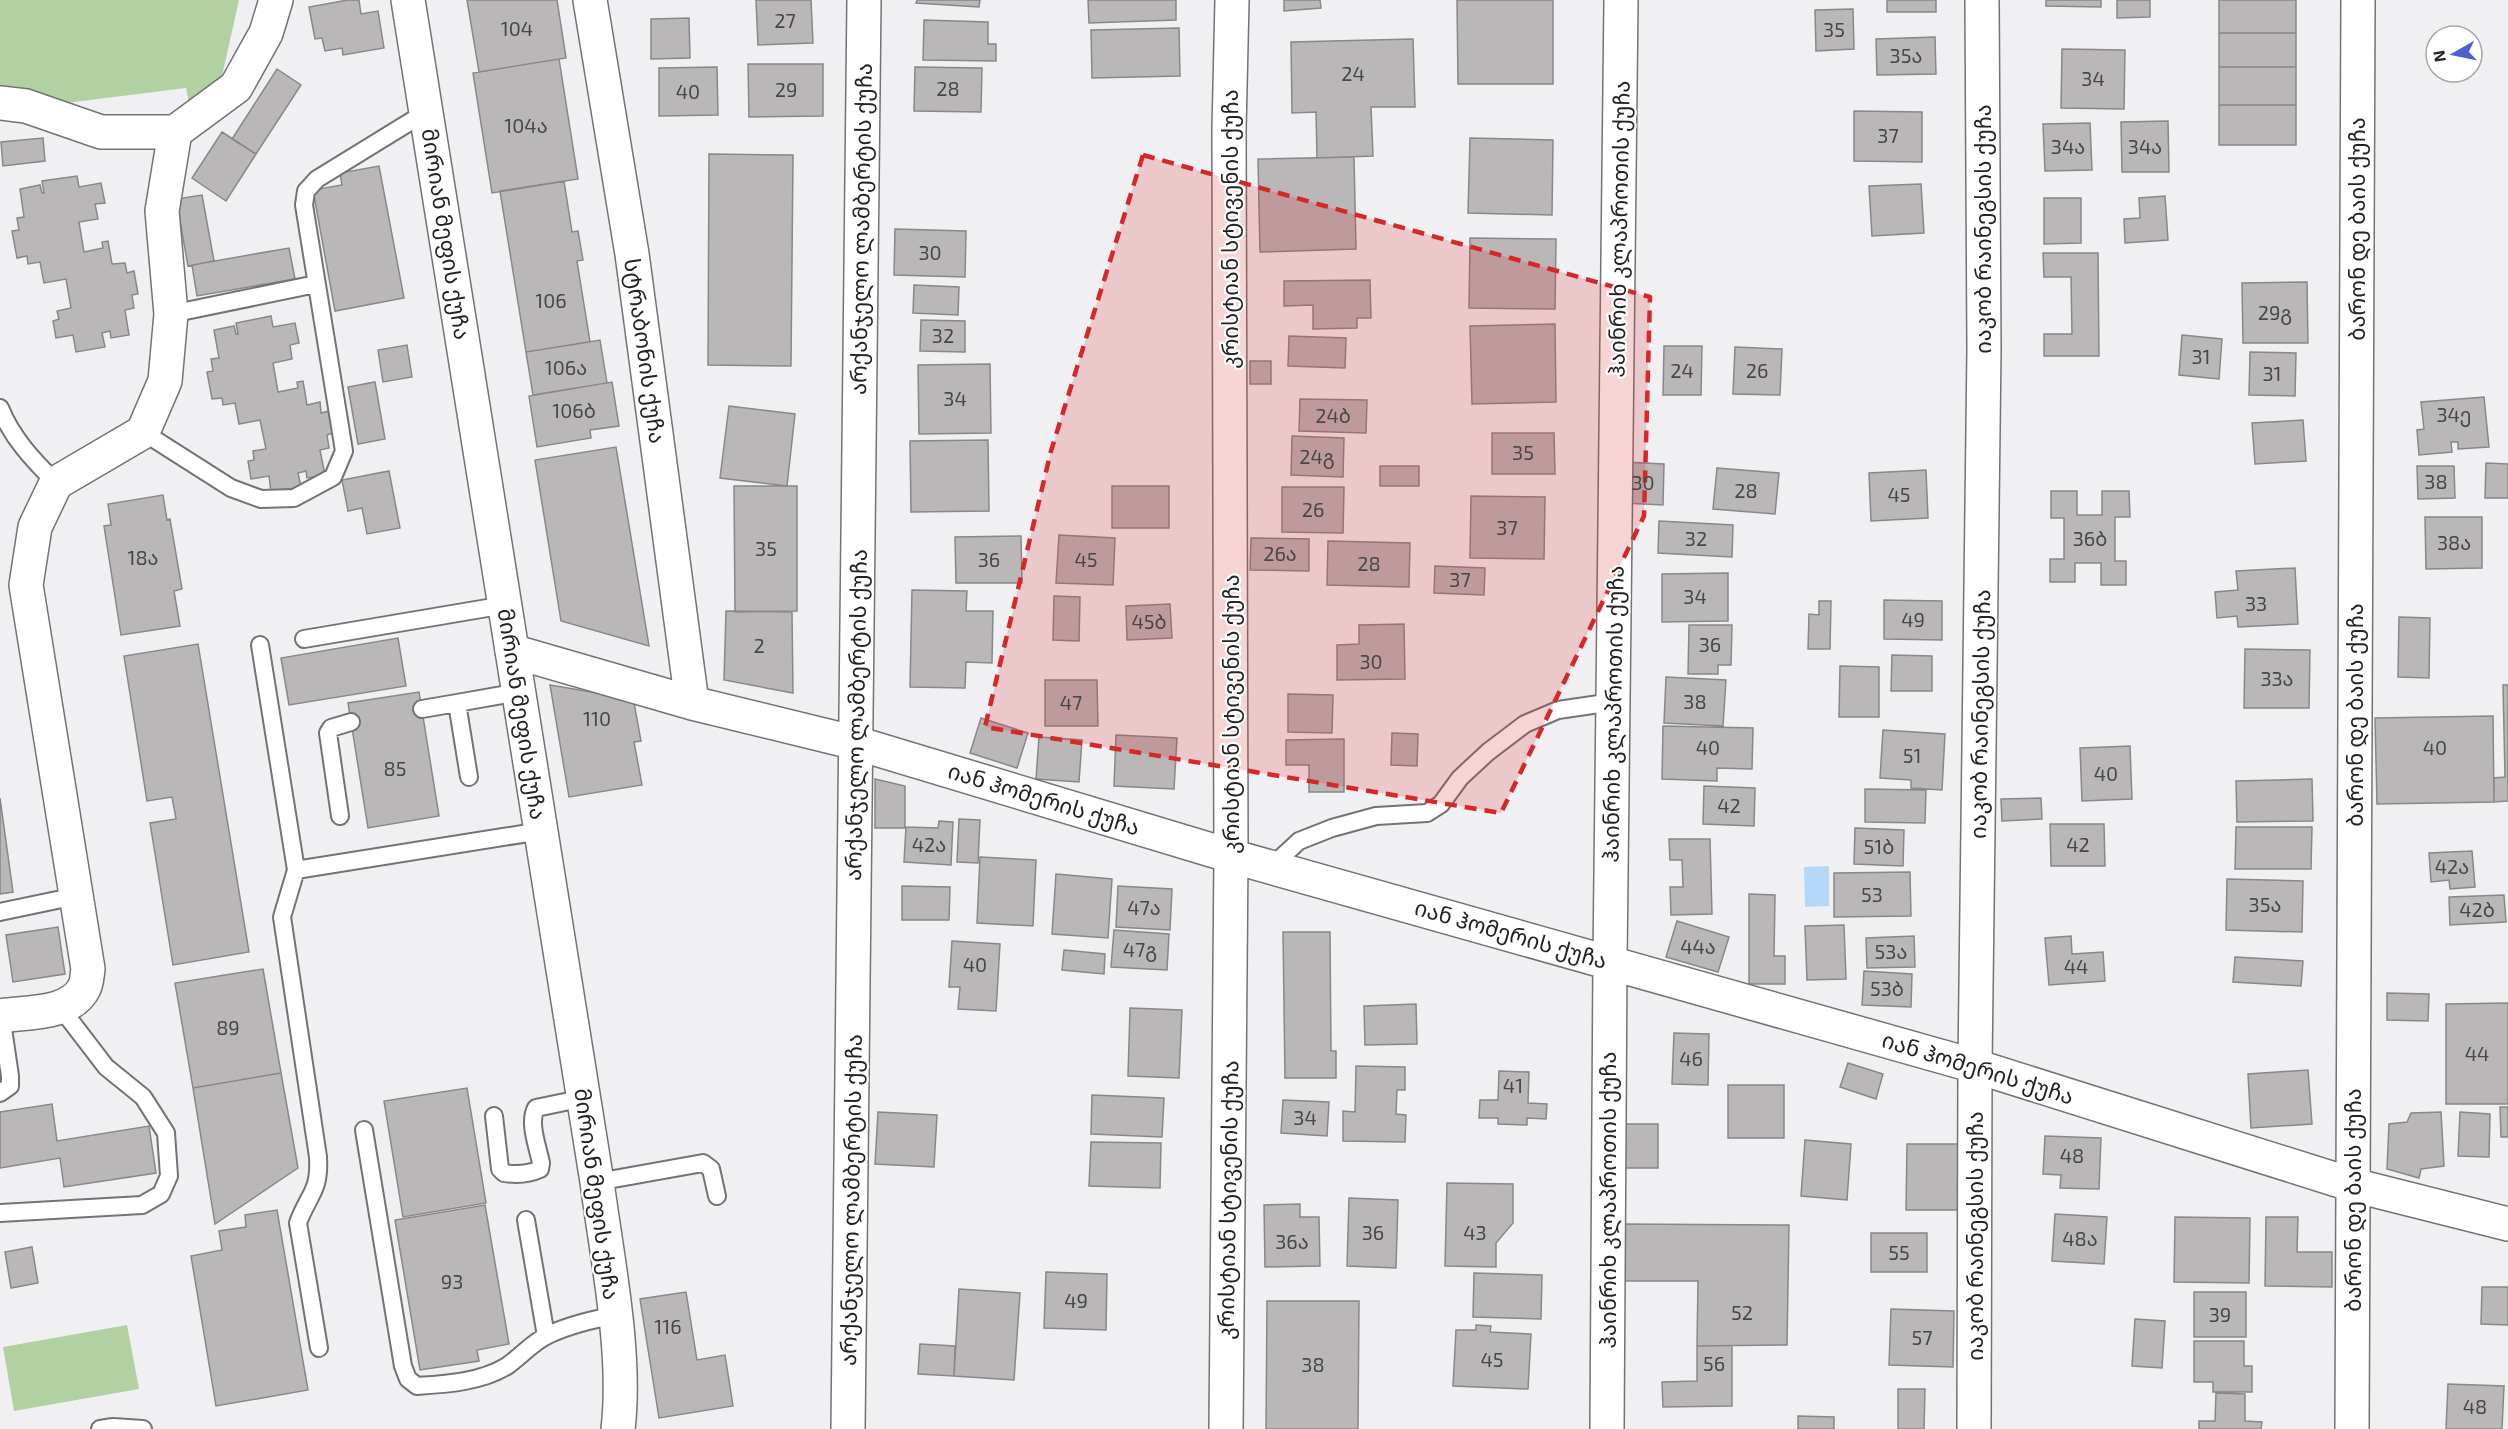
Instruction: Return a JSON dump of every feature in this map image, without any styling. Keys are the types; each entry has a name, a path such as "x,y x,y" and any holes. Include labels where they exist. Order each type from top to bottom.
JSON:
{"street":[{"path":"0,103 26,106 100,132 175,132 236,87 266,33 276,0"},
{"name":"მირიან მეფის ქუჩა","path":"408,0 597,1182 615,1315 621,1402 618,1429"},
{"name":"სტრაბონის ქუჩა","path":"590,0 632,254 692,703"},
{"name":"არქანჯელო ლამბერტის ქუჩა","path":"849,1429 864,0"},
{"name":"კრისტიან სტივენის ქუჩა","path":"1226,1429 1231,856 1229,130 1232,0"},
{"name":"ჰაინრიხ კლაპროთის ქუჩა","path":"1607,1429 1621,0"},
{"name":"იაკობ რაინეგსის ქუჩა","path":"1974,1429 1975,1066 1984,349 1982,0"},
{"name":"ბარონ დე ბაის ქუჩა","path":"2352,1429 2358,0"},
{"path":"1,1016 60,1007 74,1002 85,988 88,969 26,585 35,527 56,483 143,432 165,381 171,314 162,211 175,132"},
{"name":"იან ჰომერის ქუჩა","path":"512,651 601,674 692,703 856,743 1231,856 1610,961 1975,1066 2353,1185 2508,1224"}],"lane":[{"path":"143,432 231,488 261,499 294,498 333,477 344,451 303,205 306,191 317,179 426,112"},
{"path":"171,314 316,284"},
{"path":"0,408 26,453 56,483"},
{"path":"304,639 505,605"},
{"path":"260,645 296,870 282,917 318,1157 319,1176 315,1191 305,1205 298,1223 319,1348"},
{"path":"422,709 519,692"},
{"path":"1271,867 1299,841 1332,828 1376,816 1427,813 1441,804 1461,778 1488,752 1525,724 1558,710 1613,702"},
{"path":"457,703 469,777"},
{"path":"340,816 328,733 331,728 351,722"},
{"path":"296,870 541,831"},
{"path":"0,912 76,896"},
{"path":"0,1213 142,1205 161,1194 169,1176 166,1133 142,1097 106,1067 60,1007"},
{"path":"0,1093 10,1086 1,1016"},
{"path":"494,1116 500,1168 504,1173 514,1174 536,1171 540,1168 541,1163 533,1124 533,1114 536,1108 584,1098"},
{"path":"364,1130 403,1366 408,1379 417,1386 483,1377 505,1367 546,1336 576,1324 615,1315"},
{"path":"597,1182 703,1163 711,1169 717,1196"},
{"path":"526,1220 546,1336"},
{"path":"100,1429 113,1427 143,1429"}],"highlighted area":[{"path":"1143,155 1650,297 1644,516 1501,813 985,727 1051,451"}],"green space":[{"path":"0,0 239,0 222,76 189,103 186,88 58,104 0,87"},
{"path":"127,1325 139,1389 14,1411 3,1347"}],"water":[{"path":"1829,866 1829,906 1805,907 1804,867"}],"building":[{"path":"359,0 361,14 378,11 384,48 343,55 342,48 325,51 322,38 315,39 309,7"},
{"path":"467,0 557,0 566,58 479,72"},
{"path":"756,0 811,0 813,43 758,45"},
{"path":"917,0 980,0 979,7 916,3"},
{"path":"1088,0 1176,0 1176,20 1089,23"},
{"path":"1284,0 1320,0 1321,8 1284,11"},
{"path":"1457,0 1553,0 1553,84 1458,84"},
{"path":"1887,0 1936,0 1936,12 1887,12"},
{"path":"2046,0 2101,0 2101,7 2046,6"},
{"path":"2117,0 2150,0 2150,17 2117,18"},
{"path":"2219,0 2296,0 2296,33 2219,33"},
{"path":"1853,9 1854,49 1816,51 1815,10"},
{"path":"689,18 690,58 651,59 651,19"},
{"path":"924,20 988,22 988,44 996,44 996,61 923,60"},
{"path":"1179,28 1180,76 1092,78 1091,30"},
{"path":"2219,33 2296,33 2296,67 2219,67"},
{"path":"1935,37 1936,74 1877,75 1876,39"},
{"path":"1413,39 1415,107 1371,107 1373,156 1317,158 1316,112 1292,113 1291,42"},
{"path":"2062,49 2125,50 2124,109 2061,108"},
{"path":"559,59 578,179 492,193 473,73"},
{"path":"748,64 823,64 823,116 749,117"},
{"path":"717,67 718,115 659,116 659,68"},
{"path":"915,67 982,68 981,112 914,111"},
{"path":"2219,67 2296,67 2296,105 2219,105"},
{"path":"277,69 301,85 256,154 232,139"},
{"path":"2219,105 2296,105 2296,145 2219,145"},
{"path":"1854,111 1922,112 1922,162 1854,161"},
{"path":"2168,121 2169,172 2122,172 2121,122"},
{"path":"2090,123 2092,170 2045,171 2043,124"},
{"path":"222,132 256,154 226,201 192,178"},
{"path":"43,138 45,161 3,166 1,142"},
{"path":"1470,138 1553,140 1552,215 1468,213"},
{"path":"709,154 793,155 791,366 708,365"},
{"path":"1354,157 1356,249 1260,252 1258,159"},
{"path":"379,166 404,298 335,311 313,190 342,185 340,173"},
{"path":"77,176 79,187 101,183 105,203 95,204 98,219 79,222 84,252 103,248 102,242 108,241 112,264 125,263 127,273 134,271 138,294 132,295 134,308 125,310 129,335 111,338 110,331 102,333 105,347 76,352 73,335 56,338 53,321 59,319 57,311 71,308 66,279 44,283 40,262 28,264 27,256 17,258 12,231 19,230 17,218 24,217 20,189 40,185 44,193 42,181"},
{"path":"564,181 572,232 578,231 583,260 577,261 590,342 526,352 500,191"},
{"path":"1921,184 1924,233 1872,236 1869,186"},
{"path":"202,195 214,261 188,266 176,199"},
{"path":"2165,196 2168,240 2125,243 2124,219 2140,218 2139,198"},
{"path":"2044,198 2081,198 2081,243 2044,244"},
{"path":"895,229 966,231 965,277 894,275"},
{"path":"1470,238 1556,239 1555,309 1469,308"},
{"path":"289,248 295,279 197,296 192,265"},
{"path":"2043,253 2098,253 2099,356 2044,356 2044,334 2072,334 2071,277 2044,277"},
{"path":"1370,280 1371,318 1357,318 1357,328 1313,329 1313,305 1284,306 1284,281"},
{"path":"2307,282 2308,343 2243,343 2242,283"},
{"path":"914,285 959,287 958,315 913,313"},
{"path":"271,316 273,327 295,323 299,343 290,345 292,359 273,363 278,392 298,388 297,382 303,381 307,405 320,402 321,413 329,411 333,433 327,435 329,448 320,450 325,475 307,478 306,471 298,473 301,487 271,492 269,476 251,479 248,461 254,460 253,451 266,449 260,420 239,424 235,403 223,405 222,398 212,399 207,372 213,371 211,359 219,358 214,330 234,326 238,334 236,323"},
{"path":"921,320 965,321 965,352 920,351"},
{"path":"1555,324 1556,402 1472,404 1470,326"},
{"path":"2182,335 2222,339 2219,379 2179,375"},
{"path":"1289,336 1346,338 1345,368 1288,366"},
{"path":"600,340 607,383 533,395 526,352"},
{"path":"407,345 412,377 383,382 378,350"},
{"path":"1664,346 1702,346 1701,395 1663,395"},
{"path":"1735,347 1782,349 1780,395 1733,394"},
{"path":"2250,352 2296,353 2295,396 2249,395"},
{"path":"1250,361 1271,361 1271,384 1250,384"},
{"path":"990,364 991,433 919,434 918,365"},
{"path":"375,382 385,439 358,444 348,387"},
{"path":"612,382 619,426 590,430 591,438 537,447 529,396"},
{"path":"2484,397 2489,447 2458,449 2458,442 2451,442 2452,452 2419,455 2417,430 2424,429 2421,402"},
{"path":"1300,399 1367,400 1366,433 1299,431"},
{"path":"729,406 795,414 787,486 720,478"},
{"path":"2303,420 2306,461 2255,464 2252,423"},
{"path":"1492,433 1554,433 1555,474 1492,474"},
{"path":"1292,436 1344,438 1343,477 1291,475"},
{"path":"988,440 989,511 911,512 910,441"},
{"path":"616,447 649,646 561,621 535,460"},
{"path":"1624,462 1664,464 1663,505 1623,503"},
{"path":"2486,463 2508,464 2508,498 2485,498"},
{"path":"1380,466 1419,466 1419,486 1380,486"},
{"path":"2417,466 2454,466 2455,498 2418,499"},
{"path":"1717,468 1779,473 1775,514 1713,509"},
{"path":"1926,470 1928,518 1871,521 1869,473"},
{"path":"389,471 400,528 367,534 362,508 348,511 342,480"},
{"path":"734,486 797,486 797,611 735,612"},
{"path":"1112,486 1169,486 1169,528 1112,528"},
{"path":"1282,487 1344,487 1343,533 1282,532"},
{"path":"2051,491 2077,491 2077,515 2102,515 2102,491 2129,491 2130,517 2115,517 2115,561 2126,561 2126,585 2101,585 2101,563 2075,563 2075,582 2050,582 2050,559 2064,559 2064,518 2051,518"},
{"path":"163,495 167,520 170,519 182,589 174,591 180,626 121,635 104,526 111,525 108,504"},
{"path":"1471,496 1545,497 1544,559 1470,558"},
{"path":"2425,517 2482,517 2482,568 2426,569"},
{"path":"1659,521 1733,525 1732,557 1658,553"},
{"path":"1059,535 1115,538 1113,585 1056,583"},
{"path":"1021,536 1022,583 956,583 955,537"},
{"path":"1251,538 1309,539 1309,571 1250,570"},
{"path":"1328,541 1410,543 1409,587 1327,585"},
{"path":"1435,566 1485,568 1484,595 1434,593"},
{"path":"2295,568 2298,624 2238,627 2237,616 2217,618 2215,592 2238,590 2236,571"},
{"path":"1728,573 1728,621 1662,622 1662,574"},
{"path":"912,590 967,591 966,611 993,611 992,663 966,662 965,688 910,687"},
{"path":"1054,596 1080,597 1079,641 1053,640"},
{"path":"1884,600 1942,601 1942,640 1884,639"},
{"path":"1819,601 1831,601 1830,649 1808,649 1809,614 1819,615"},
{"path":"1170,604 1172,638 1127,640 1126,606"},
{"path":"726,611 792,612 793,693 724,680"},
{"path":"2399,617 2430,618 2429,678 2398,677"},
{"path":"1404,624 1405,679 1337,680 1337,645 1359,644 1359,625"},
{"path":"1689,625 1732,625 1731,665 1718,665 1718,674 1688,674"},
{"path":"398,638 406,686 289,705 281,658"},
{"path":"198,644 249,952 173,965 150,823 176,819 172,797 147,801 124,656"},
{"path":"2245,649 2310,650 2309,708 2244,708"},
{"path":"1892,655 1932,656 1932,691 1891,691"},
{"path":"1840,666 1879,667 1879,717 1839,717"},
{"path":"1666,677 1726,680 1723,726 1664,723"},
{"path":"1045,680 1097,680 1098,726 1045,726"},
{"path":"550,685 627,698 633,697 641,741 634,742 642,785 569,797"},
{"path":"2503,685 2508,685 2508,801 2494,802 2494,778 2505,777"},
{"path":"419,692 439,816 368,828 348,703"},
{"path":"1288,694 1333,695 1332,733 1288,732"},
{"path":"2493,716 2494,802 2377,804 2375,718"},
{"path":"981,718 1028,733 1017,768 970,753"},
{"path":"1663,726 1753,728 1752,769 1717,768 1717,781 1662,779"},
{"path":"1883,730 1945,734 1942,790 1911,788 1911,780 1880,778"},
{"path":"1392,733 1418,734 1417,766 1391,765"},
{"path":"1116,735 1177,738 1174,789 1114,786"},
{"path":"1039,737 1082,740 1079,782 1036,779"},
{"path":"1344,739 1344,792 1309,792 1309,765 1286,765 1286,740"},
{"path":"2130,746 2132,799 2082,801 2080,748"},
{"path":"875,779 905,786 905,828 875,828"},
{"path":"2312,779 2313,821 2237,822 2236,781"},
{"path":"1704,786 1755,788 1754,826 1703,824"},
{"path":"1865,789 1926,790 1925,823 1865,822"},
{"path":"0,798 13,892 0,894"},
{"path":"2041,798 2042,819 2002,821 2001,799"},
{"path":"959,819 980,820 978,863 957,862"},
{"path":"939,821 953,822 951,865 904,862 906,827 938,828"},
{"path":"2050,824 2104,824 2105,866 2051,866"},
{"path":"2236,827 2312,827 2311,869 2235,869"},
{"path":"1855,828 1904,830 1903,866 1854,864"},
{"path":"1669,839 1710,839 1712,914 1671,915 1670,887 1683,887 1682,860 1670,860"},
{"path":"2472,851 2475,887 2450,889 2449,880 2431,882 2429,853"},
{"path":"980,857 1036,860 1033,926 977,923"},
{"path":"1910,872 1911,916 1834,917 1834,873"},
{"path":"1056,874 1112,879 1108,938 1052,934"},
{"path":"2227,879 2303,881 2302,932 2226,930"},
{"path":"902,886 950,887 949,920 902,920"},
{"path":"1118,886 1172,889 1170,930 1116,927"},
{"path":"1749,894 1775,895 1774,956 1785,956 1785,984 1749,984"},
{"path":"2504,895 2506,922 2450,925 2449,897"},
{"path":"1677,921 1729,937 1718,972 1666,957"},
{"path":"1844,925 1846,979 1807,980 1805,926"},
{"path":"58,927 65,974 13,982 6,935"},
{"path":"1114,930 1169,934 1167,970 1111,967"},
{"path":"1283,932 1330,932 1331,1051 1336,1051 1336,1078 1285,1078"},
{"path":"1914,936 1915,967 1867,968 1866,938"},
{"path":"2071,936 2072,954 2103,952 2105,981 2049,985 2045,938"},
{"path":"952,941 1000,944 996,1011 958,1009 960,987 949,987"},
{"path":"1064,950 1105,954 1104,974 1062,970"},
{"path":"2235,957 2303,961 2301,986 2233,982"},
{"path":"263,969 281,1073 193,1088 175,983"},
{"path":"1864,971 1912,974 1911,1007 1862,1005"},
{"path":"2387,993 2429,994 2428,1021 2387,1020"},
{"path":"2508,1003 2508,1104 2446,1104 2446,1004"},
{"path":"1416,1004 1417,1044 1365,1045 1364,1006"},
{"path":"1130,1008 1182,1010 1179,1078 1128,1076"},
{"path":"1674,1033 1709,1034 1708,1085 1672,1084"},
{"path":"1848,1063 1883,1074 1876,1099 1840,1087"},
{"path":"1356,1066 1405,1067 1405,1090 1397,1090 1396,1114 1406,1115 1405,1142 1343,1141 1343,1111 1355,1112"},
{"path":"2308,1070 2312,1124 2251,1128 2248,1074"},
{"path":"1499,1071 1529,1072 1528,1103 1547,1104 1546,1119 1527,1118 1527,1125 1498,1124 1498,1118 1479,1118 1480,1100 1498,1100"},
{"path":"281,1073 298,1168 215,1224 193,1088"},
{"path":"1728,1085 1784,1085 1784,1138 1728,1138"},
{"path":"467,1088 486,1203 403,1217 384,1101"},
{"path":"1092,1095 1164,1098 1162,1137 1091,1134"},
{"path":"1283,1100 1329,1102 1327,1136 1281,1133"},
{"path":"52,1104 57,1141 149,1126 156,1173 64,1187 60,1158 0,1168 0,1112"},
{"path":"2500,1107 2508,1107 2508,1137 2501,1137"},
{"path":"878,1112 937,1115 934,1167 875,1164"},
{"path":"2441,1112 2444,1166 2421,1169 2419,1178 2387,1169 2389,1124 2407,1122 2411,1113"},
{"path":"2460,1112 2490,1114 2489,1157 2458,1156"},
{"path":"1615,1124 1658,1124 1658,1168 1615,1168"},
{"path":"2045,1136 2101,1138 2099,1189 2060,1188 2061,1175 2043,1174"},
{"path":"1805,1140 1851,1144 1847,1200 1801,1196"},
{"path":"1091,1142 1161,1143 1160,1188 1089,1186"},
{"path":"1907,1144 1960,1144 1960,1210 1906,1210"},
{"path":"1447,1183 1513,1184 1513,1223 1496,1243 1496,1267 1445,1266"},
{"path":"1349,1198 1398,1200 1396,1268 1347,1266"},
{"path":"1300,1204 1300,1217 1319,1217 1320,1266 1265,1267 1264,1205"},
{"path":"485,1205 509,1344 477,1350 479,1361 420,1370 395,1220"},
{"path":"277,1210 308,1390 216,1406 191,1256 222,1250 219,1231 246,1227 245,1215"},
{"path":"2055,1214 2107,1217 2104,1264 2052,1261"},
{"path":"2175,1217 2250,1218 2249,1283 2174,1282"},
{"path":"2266,1217 2298,1217 2297,1252 2332,1252 2332,1287 2265,1286"},
{"path":"1622,1224 1789,1225 1787,1345 1697,1346 1698,1281 1622,1281"},
{"path":"1871,1233 1927,1233 1927,1272 1871,1272"},
{"path":"32,1247 38,1283 11,1288 5,1252"},
{"path":"1046,1272 1107,1274 1106,1330 1044,1328"},
{"path":"1474,1273 1542,1275 1541,1319 1473,1317"},
{"path":"2482,1287 2508,1287 2508,1325 2481,1324"},
{"path":"959,1289 1020,1293 1014,1380 954,1376"},
{"path":"686,1292 697,1360 725,1355 733,1406 659,1418 640,1299"},
{"path":"2194,1292 2246,1292 2246,1337 2194,1337"},
{"path":"1267,1301 1359,1301 1358,1429 1266,1429"},
{"path":"1891,1309 1954,1311 1953,1367 1889,1365"},
{"path":"2135,1319 2165,1321 2162,1368 2132,1366"},
{"path":"1476,1325 1491,1326 1490,1332 1531,1334 1528,1389 1453,1386 1456,1330 1476,1330"},
{"path":"2194,1341 2244,1341 2244,1366 2252,1366 2252,1392 2213,1392 2213,1382 2194,1382"},
{"path":"920,1344 955,1346 954,1376 918,1374"},
{"path":"1697,1346 1732,1346 1732,1406 1663,1407 1662,1382 1697,1381"},
{"path":"2448,1384 2504,1386 2502,1429 2446,1429"},
{"path":"1898,1389 1925,1389 1924,1429 1898,1429"},
{"path":"2216,1393 2245,1394 2245,1421 2262,1422 2261,1429 2199,1429 2199,1421 2215,1421"},
{"path":"1798,1416 1834,1417 1834,1429 1798,1429"}]}
